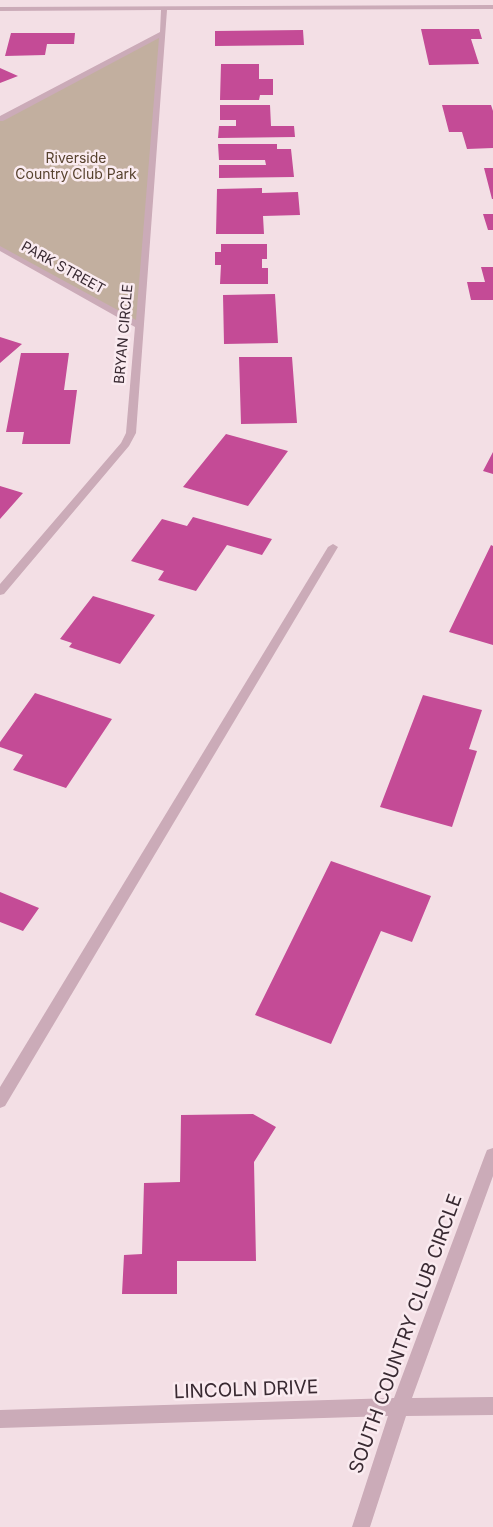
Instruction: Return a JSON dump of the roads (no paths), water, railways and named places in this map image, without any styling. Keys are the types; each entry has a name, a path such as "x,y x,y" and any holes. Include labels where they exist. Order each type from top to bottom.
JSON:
{"street":[{"path":"0,9 164,10 493,7"},
{"name":"BRYAN CIRCLE","path":"0,591 125,444 131,433 164,10"},
{"path":"0,119 162,33"},
{"name":"PARK STREET","path":"0,248 139,326"},
{"path":"0,1101 333,547"},
{"name":"SOUTH COUNTRY CLUB CIRCLE","path":"361,1527 400,1407 493,1155"},
{"name":"LINCOLN DRIVE","path":"0,1419 493,1406"}],"park label":[{"name":"Riverside Country Club Park","path":"76,168"}]}
